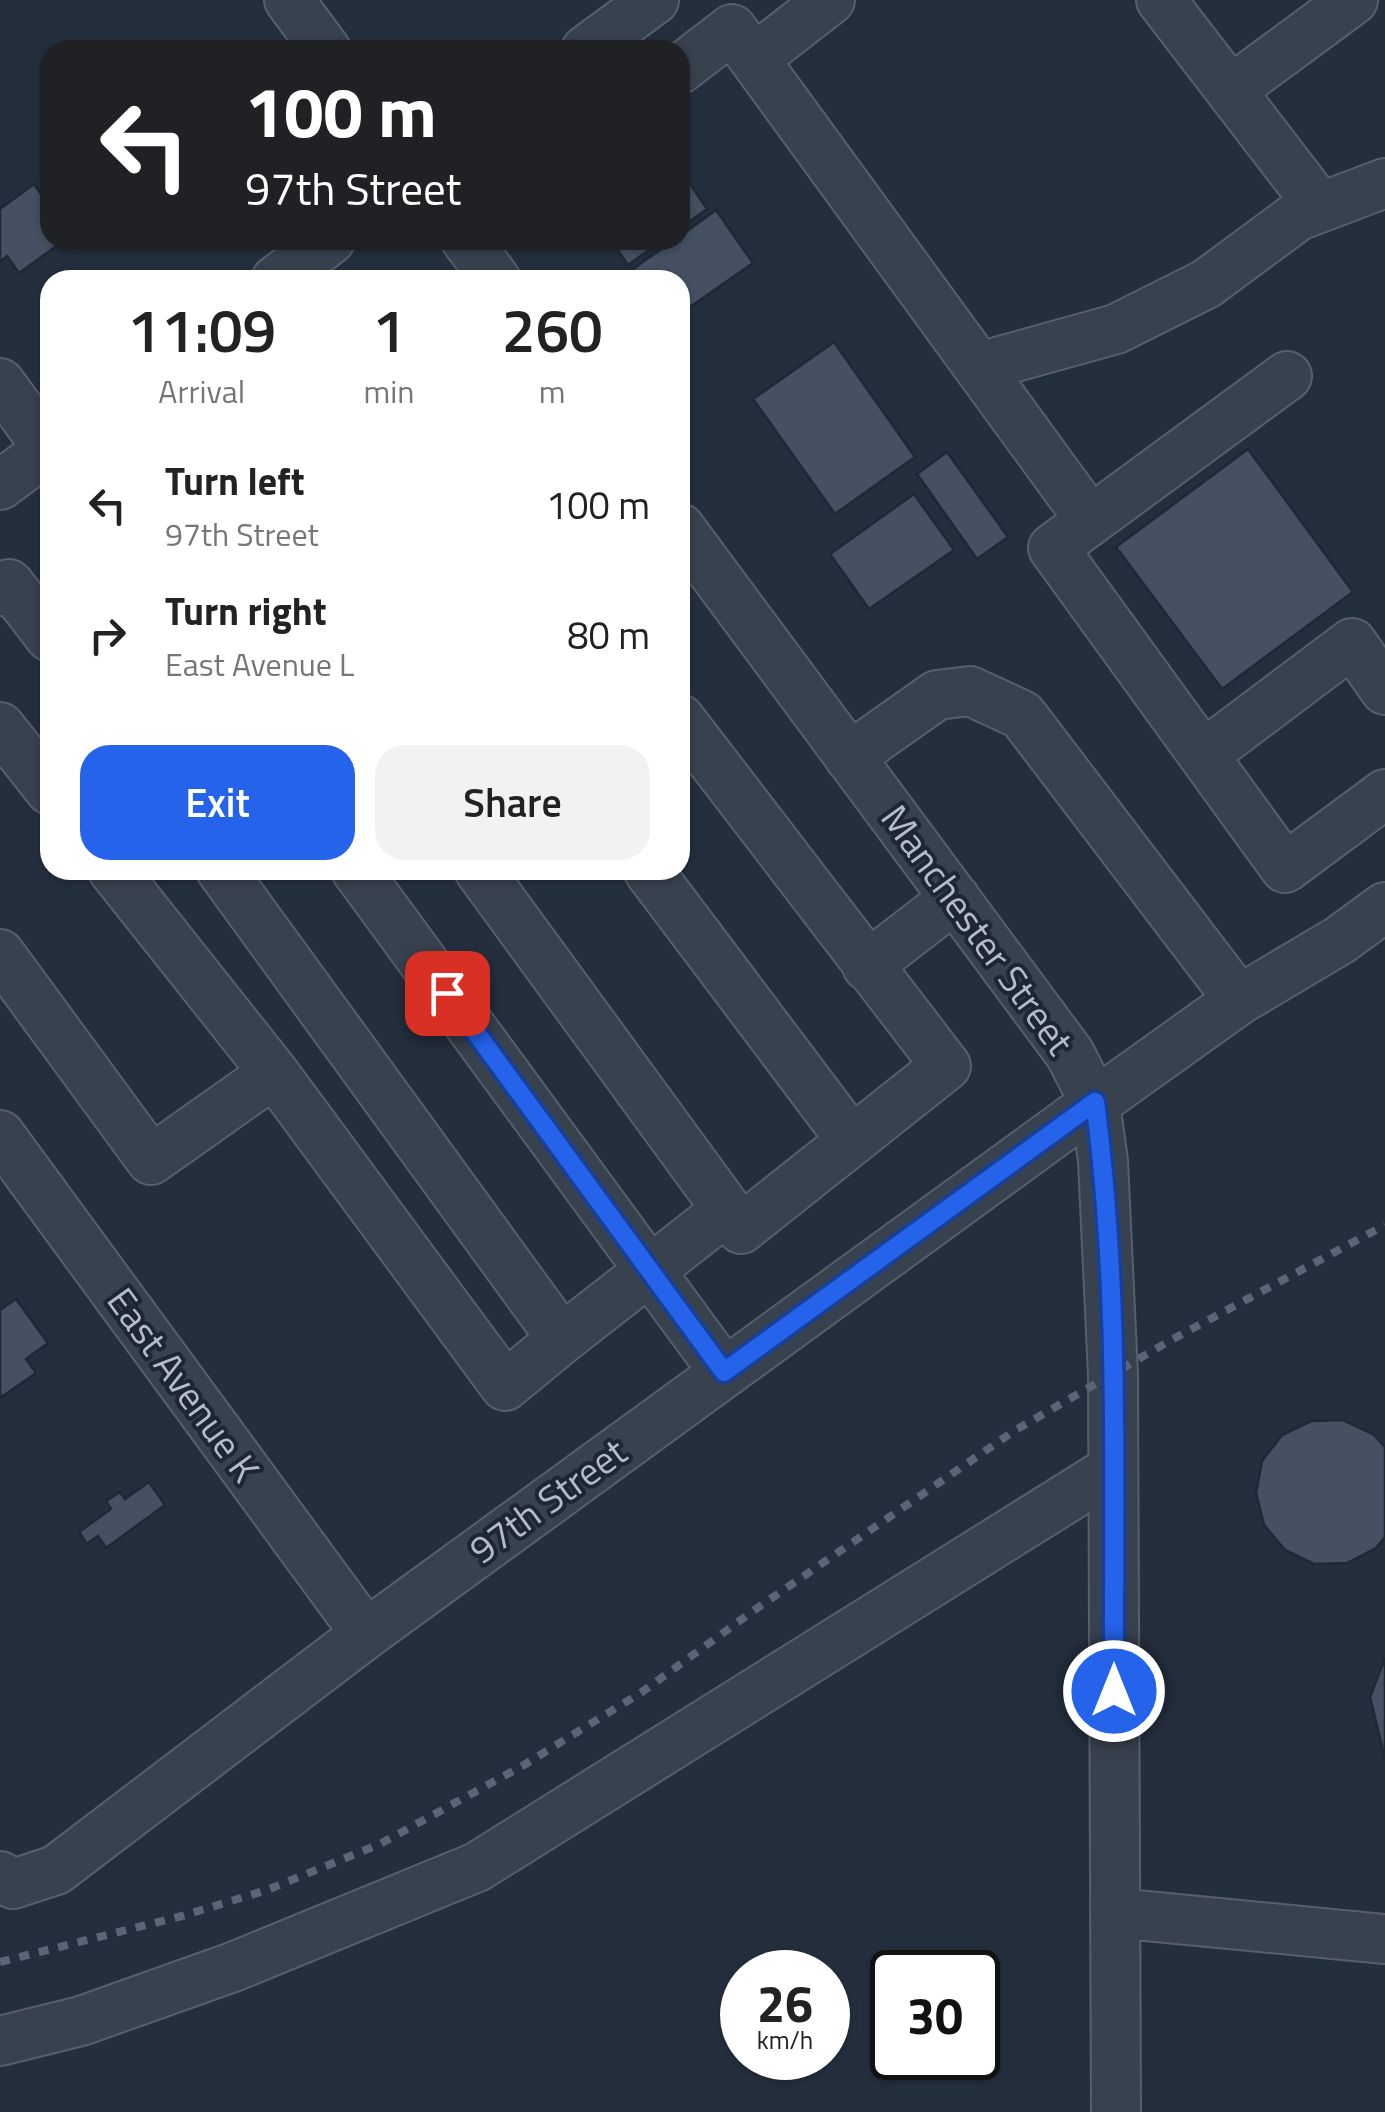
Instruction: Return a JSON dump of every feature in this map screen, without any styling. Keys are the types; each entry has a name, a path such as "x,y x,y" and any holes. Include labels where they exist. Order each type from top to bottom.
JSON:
{"street":[{"path":"289,0 319,40"},
{"path":"754,59 830,0"},
{"path":"1161,0 1320,207"},
{"path":"1230,90 1354,0"},
{"path":"599,40 647,2"},
{"path":"690,61 732,29 1074,498"},
{"path":"979,366 1116,329 1206,284 1298,216 1385,183"},
{"path":"290,270 316,250"},
{"path":"1287,376 1052,548 1285,868 1385,794"},
{"path":"0,383 40,436"},
{"path":"0,485 40,456"},
{"name":"Manchester Street","path":"690,541 1070,1054 1095,1102 1104,1181 1113,1375 1116,2112"},
{"path":"0,591 9,584 40,623"},
{"path":"1203,755 1352,643 1385,690"},
{"path":"850,757 937,695 970,691 1022,715 1239,1000"},
{"path":"0,727 40,777"},
{"path":"486,880 740,1229 946,1066 690,732"},
{"path":"121,880 274,1074 505,1386 728,1210"},
{"path":"228,880 562,1339"},
{"path":"363,880 724,1372"},
{"path":"656,880 852,1141"},
{"path":"867,966 955,898"},
{"name":"97th Street","path":"0,1876 13,1884 56,1870 366,1634 1095,1102 1239,1000 1340,940 1385,908"},
{"path":"0,954 151,1160 274,1074"},
{"name":"East Avenue K","path":"0,1135 366,1634"},
{"path":"0,2041 81,2021 232,1967 477,1867 1113,1469"},
{"path":"1115,1913 1385,1939"}],"building":[{"path":"34,184 40,193 40,250 51,250 19,273 7,256 0,262 0,209"},
{"path":"690,184 707,209 690,221"},
{"path":"716,210 753,263 690,307 690,270 633,269 660,250 690,250 690,229"},
{"path":"618,250 649,250 628,265"},
{"path":"834,342 915,457 835,514 753,399"},
{"path":"1248,449 1353,592 1222,689 1116,547"},
{"path":"947,452 1008,537 977,559 917,474"},
{"path":"914,494 954,550 869,609 830,554"},
{"path":"16,1299 48,1343 26,1359 36,1373 0,1398 0,1310"},
{"path":"1343,1420 1373,1434 1385,1447 1385,1537 1376,1548 1347,1563 1314,1564 1285,1550 1264,1525 1256,1493 1262,1461 1282,1435 1311,1421"},
{"path":"149,1482 165,1505 106,1548 98,1536 87,1544 79,1532 111,1509 106,1501 120,1492 125,1499"},
{"path":"1385,1658 1385,1759 1370,1697"}],"railway":[{"path":"0,1962 267,1890 380,1844 524,1765 642,1692 1014,1431 1173,1339 1385,1225"}],"route":[{"path":"447,993 724,1372 1095,1102 1103,1162 1113,1375 1114,1691"}]}
